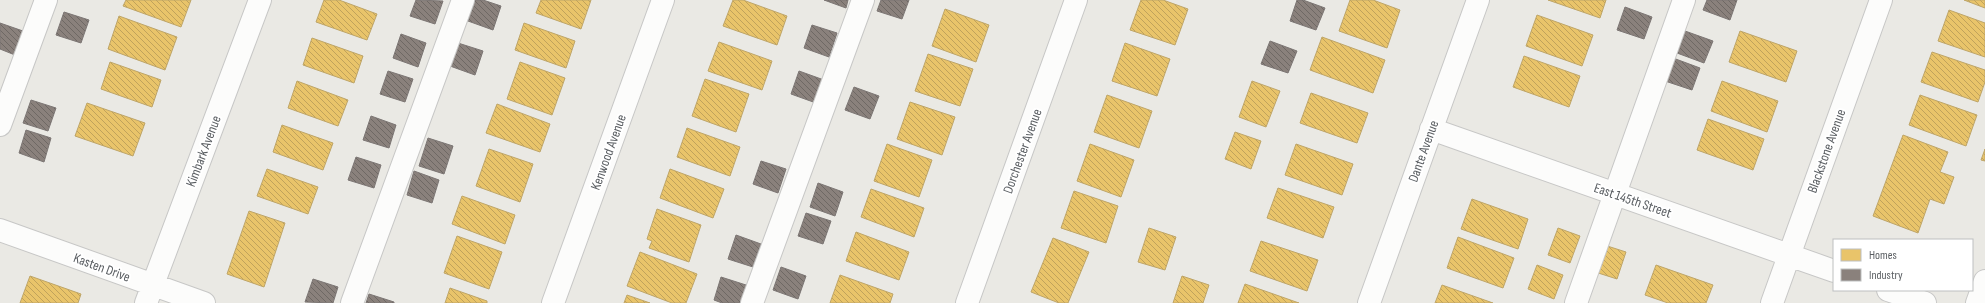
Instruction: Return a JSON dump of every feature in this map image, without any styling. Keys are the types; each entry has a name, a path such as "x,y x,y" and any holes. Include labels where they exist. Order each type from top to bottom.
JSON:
{"street":[{"path":"0,125 46,0"},
{"name":"Kimbark Avenue","path":"150,294 260,0"},
{"path":"352,303 463,0"},
{"name":"Kenwood Avenue","path":"553,303 663,0"},
{"path":"752,303 863,0"},
{"name":"Dorchester Avenue","path":"967,303 1074,0"},
{"name":"Dante Avenue","path":"1369,303 1478,0"},
{"path":"1576,303 1684,0"},
{"name":"Blackstone Avenue","path":"1772,303 1881,0"},
{"name":"East 145th Street","path":"1431,128 1833,271"},
{"name":"Kasten Drive","path":"0,230 150,294 204,303"},
{"path":"1977,303 1985,281"},
{"path":"1891,291 1925,303"}],"building: Homes":[{"path":"126,0 191,0 181,27 123,6"},
{"path":"324,0 339,0 377,14 367,40 316,22"},
{"path":"541,0 591,0 581,29 536,13"},
{"path":"733,0 743,0 787,16 777,45 723,26"},
{"path":"1141,0 1163,0 1188,9 1175,45 1130,30"},
{"path":"1350,0 1373,0 1400,10 1387,48 1339,31"},
{"path":"1548,0 1606,0 1600,18"},
{"path":"1964,0 1985,0 1985,8"},
{"path":"945,9 989,25 976,62 932,46"},
{"path":"1949,10 1985,23 1985,57 1938,41"},
{"path":"1537,15 1593,35 1582,66 1526,46"},
{"path":"119,16 177,37 165,70 108,49"},
{"path":"524,23 575,41 566,68 515,50"},
{"path":"1740,31 1797,51 1786,82 1729,62"},
{"path":"1322,37 1385,60 1373,93 1310,70"},
{"path":"312,38 363,56 354,83 303,65"},
{"path":"719,42 772,61 762,90 708,71"},
{"path":"1125,43 1170,59 1157,96 1112,81"},
{"path":"1932,52 1985,70 1985,82 1978,102 1921,82"},
{"path":"928,54 973,69 960,106 915,91"},
{"path":"1524,56 1580,76 1569,107 1513,87"},
{"path":"110,62 161,80 152,107 101,89"},
{"path":"520,62 565,78 552,115 507,99"},
{"path":"705,79 749,94 736,132 692,116"},
{"path":"297,81 348,100 338,126 288,108"},
{"path":"1252,81 1280,91 1266,127 1239,117"},
{"path":"1722,81 1778,101 1767,132 1711,111"},
{"path":"1311,93 1368,113 1357,143 1300,123"},
{"path":"1107,95 1152,111 1139,148 1094,132"},
{"path":"1920,95 1977,115 1966,146 1909,125"},
{"path":"910,102 955,117 942,155 897,139"},
{"path":"87,103 145,123 133,156 75,136"},
{"path":"497,104 550,124 540,152 486,133"},
{"path":"1708,119 1764,139 1753,170 1697,150"},
{"path":"282,125 333,143 323,170 273,152"},
{"path":"687,128 740,147 730,176 677,157"},
{"path":"1235,132 1261,141 1251,169 1225,159"},
{"path":"1903,135 1948,152 1940,172 1954,177 1944,204 1930,199 1918,233 1873,216"},
{"path":"887,144 932,160 919,197 874,181"},
{"path":"1090,144 1134,160 1121,197 1077,181"},
{"path":"1296,144 1353,164 1342,195 1285,175"},
{"path":"489,149 533,164 520,202 476,186"},
{"path":"1985,149 1985,161 1981,160"},
{"path":"267,169 318,187 308,214 257,196"},
{"path":"670,169 724,189 713,218 660,198"},
{"path":"1278,188 1334,207 1323,238 1267,218"},
{"path":"871,189 924,208 914,237 861,217"},
{"path":"1074,191 1118,206 1106,243 1061,228"},
{"path":"462,196 515,215 505,244 452,224"},
{"path":"1472,199 1528,219 1518,249 1461,229"},
{"path":"657,209 701,225 689,262 649,248 652,241 647,239"},
{"path":"249,211 285,223 264,287 227,274"},
{"path":"1149,228 1176,237 1165,270 1138,262"},
{"path":"1558,228 1580,236 1570,263 1548,255"},
{"path":"856,232 909,252 899,280 846,261"},
{"path":"457,236 502,252 489,289 444,273"},
{"path":"1458,237 1514,258 1503,288 1447,268"},
{"path":"1053,238 1089,252 1068,303 1059,303 1031,292"},
{"path":"1261,241 1318,260 1307,291 1250,271"},
{"path":"1601,244 1626,252 1617,279 1592,271"},
{"path":"640,252 697,274 686,303 672,303 627,286"},
{"path":"1537,265 1563,275 1554,299 1528,289"},
{"path":"1656,265 1713,285 1706,303 1668,303 1645,295"},
{"path":"840,275 893,294 890,303 830,303"},
{"path":"30,276 81,294 78,303 20,303"},
{"path":"1182,276 1209,285 1203,303 1173,303"},
{"path":"1245,284 1299,303 1238,303"},
{"path":"1442,285 1493,303 1435,303"},
{"path":"450,288 487,301 487,303 445,303"},
{"path":"627,295 650,303 624,303"}],"building: Industry":[{"path":"416,0 443,1 435,24 410,16"},
{"path":"475,0 483,0 501,6 493,30 468,21"},
{"path":"824,0 848,0 846,8"},
{"path":"881,0 909,0 902,19 877,11"},
{"path":"1297,0 1303,0 1325,8 1316,30 1290,21"},
{"path":"1707,0 1737,0 1730,20 1703,10"},
{"path":"1625,7 1652,17 1644,39 1617,30"},
{"path":"64,12 89,20 81,43 56,35"},
{"path":"0,23 23,31 15,55 0,49"},
{"path":"812,25 837,33 829,57 804,48"},
{"path":"1685,31 1713,41 1704,63 1677,53"},
{"path":"401,34 426,43 418,67 393,58"},
{"path":"1270,41 1297,51 1288,73 1261,64"},
{"path":"458,43 483,51 475,75 450,66"},
{"path":"1673,58 1700,68 1692,90 1665,81"},
{"path":"388,71 413,79 405,102 380,94"},
{"path":"799,71 824,80 816,103 791,94"},
{"path":"854,87 879,96 870,119 845,110"},
{"path":"31,100 56,108 48,131 23,123"},
{"path":"371,116 396,125 389,148 363,140"},
{"path":"26,130 51,138 44,162 19,153"},
{"path":"428,138 453,146 444,174 419,166"},
{"path":"356,157 381,165 374,188 348,180"},
{"path":"761,161 786,169 778,193 753,184"},
{"path":"414,171 439,180 432,203 407,195"},
{"path":"818,183 843,192 835,216 810,207"},
{"path":"806,213 831,221 823,244 798,236"},
{"path":"736,235 761,244 753,267 728,259"},
{"path":"781,267 806,276 798,299 773,290"},
{"path":"721,277 746,285 741,303 722,303 714,300"},
{"path":"313,279 338,287 333,303 305,302"},
{"path":"369,294 394,302 394,303 366,303"}]}
